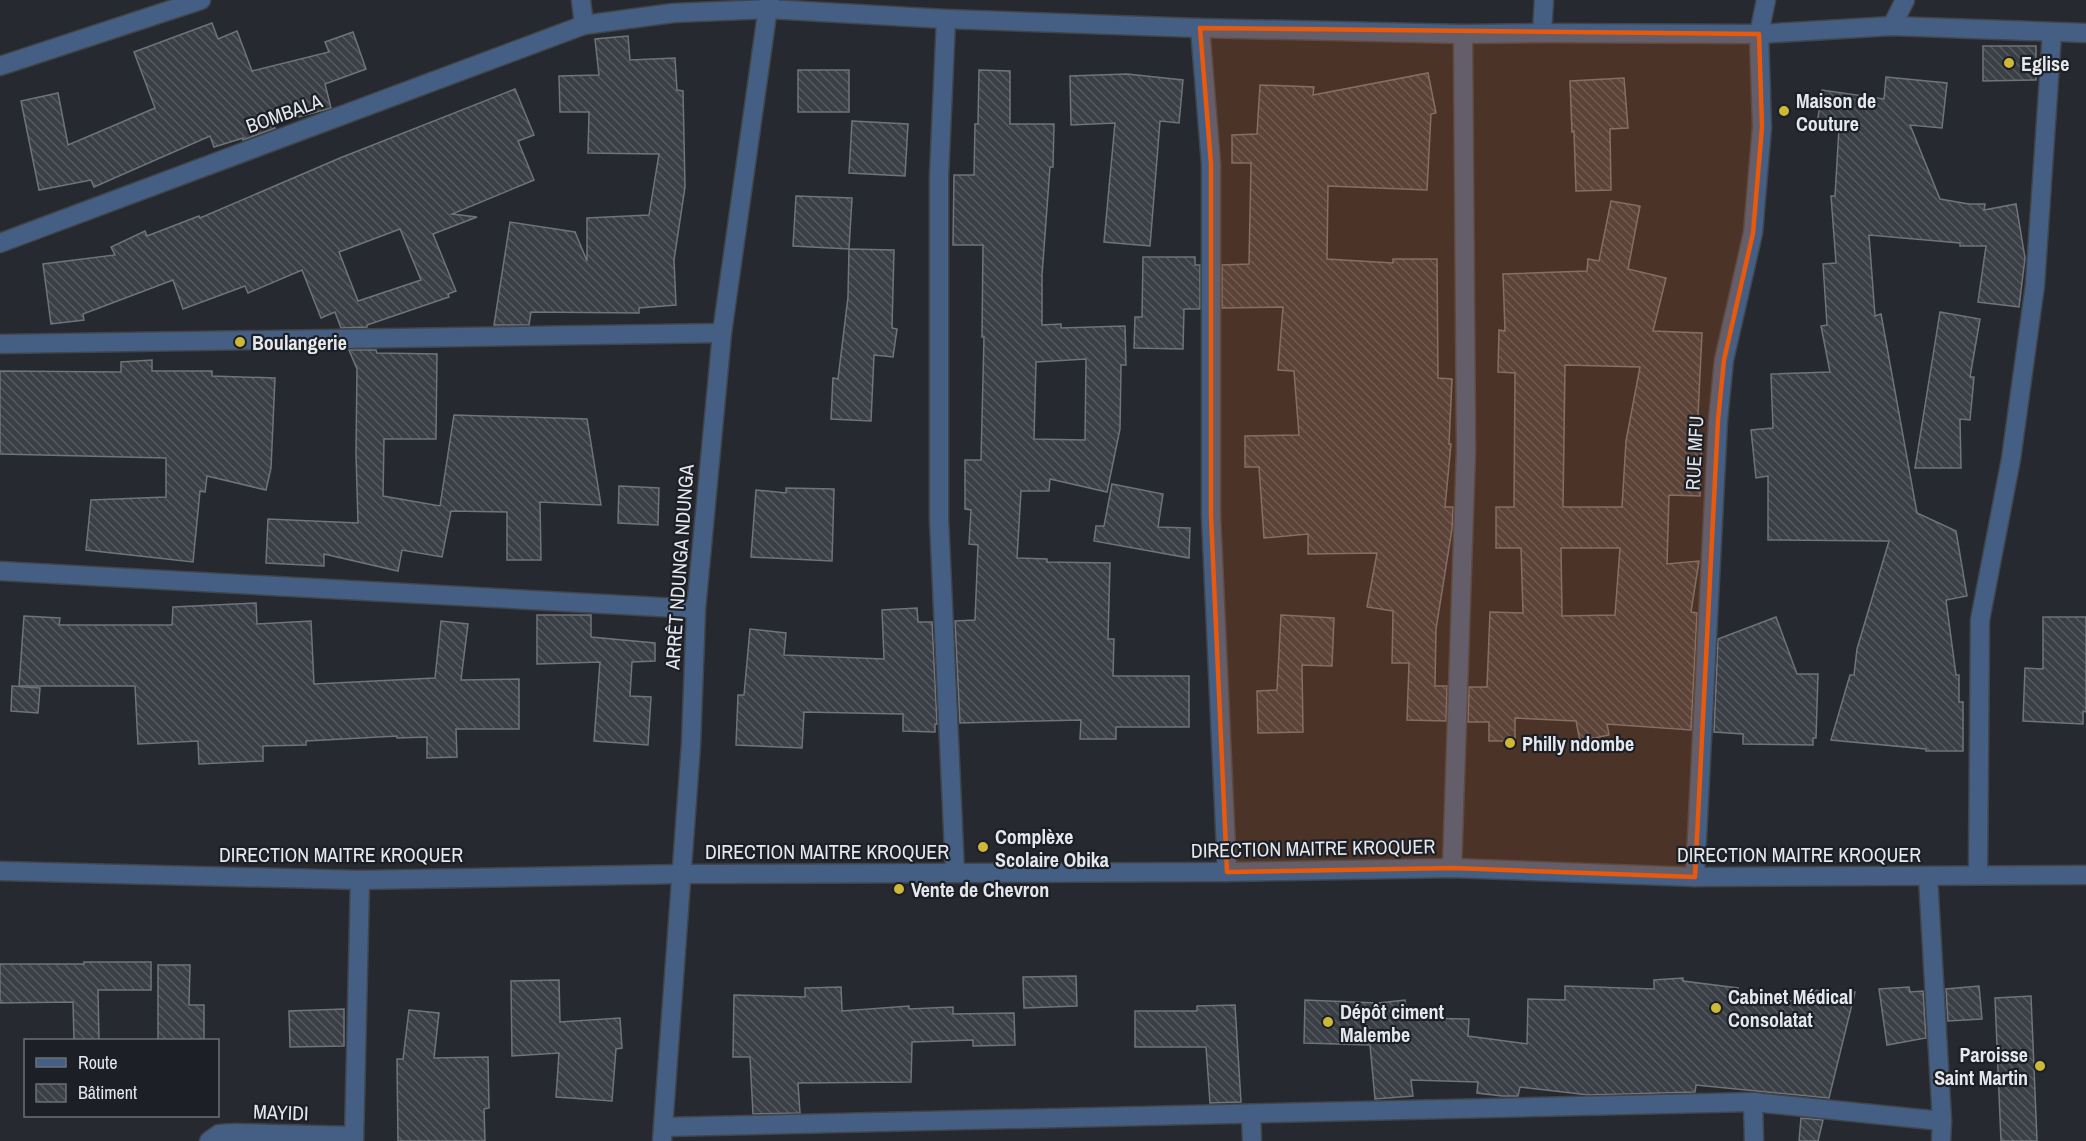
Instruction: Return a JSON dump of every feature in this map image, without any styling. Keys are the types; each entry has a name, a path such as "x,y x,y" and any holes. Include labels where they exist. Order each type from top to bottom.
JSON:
{"street":[{"path":"0,66 201,0"},
{"path":"581,0 584,25"},
{"path":"1542,33 1544,0"},
{"name":"RUE MFU","path":"1695,877 1718,420 1724,360 1753,234 1762,127 1759,34 1766,0"},
{"path":"1892,26 1905,0"},
{"name":"BOMBALA","path":"0,243 584,25 673,13 769,5 946,19 1463,34 1759,34 1892,26 2086,33"},
{"name":"ARRÊT NDUNGA NDUNGA","path":"663,1134 691,744 696,609 722,333 769,5"},
{"path":"946,19 939,176 939,519 955,873"},
{"path":"1200,28 1211,164 1211,516 1227,872"},
{"path":"1978,874 1980,620 2011,459 2035,285 2052,33"},
{"path":"1452,868 1466,450 1463,34"},
{"path":"0,344 722,333"},
{"path":"0,571 696,609"},
{"name":"DIRECTION MAITRE KROQUER","path":"0,871 360,880 682,874 1227,872 1452,868 1695,877 1928,877 1978,874 2086,876"},
{"path":"1928,877 1942,1121 1941,1141"},
{"path":"354,1139 360,880"},
{"path":"663,1134 1251,1114 1753,1102 1942,1121"},
{"path":"1753,1102 1754,1141"},
{"path":"1251,1114 1252,1141"},
{"name":"MAYIDI","path":"209,1141 219,1134 236,1133 354,1139"}],"highlighted area":[{"path":"1200,28 1759,34 1762,127 1753,233 1724,360 1718,420 1695,877 1452,868 1227,872 1211,516 1211,164"}],"building":[{"path":"212,23 218,39 237,31 252,71 329,52 325,42 353,32 366,69 325,84 331,108 273,124 275,128 243,140 243,138 214,147 210,136 94,187 91,180 39,190 21,101 58,93 68,145 155,108 134,52"},
{"path":"628,36 630,60 675,58 677,90 683,91 685,187 674,260 676,305 639,308 639,313 531,312 529,325 494,325 510,222 575,232 587,261 587,218 649,215 659,154 588,153 589,112 560,112 559,76 599,75 595,39"},
{"name":"Eglise","path":"1983,46 2036,46 2036,80 1983,81"},
{"path":"798,70 849,70 849,112 798,112"},
{"path":"979,70 1010,71 1010,124 1054,124 1053,167 1050,167 1042,275 1042,325 1061,324 1061,328 1125,326 1126,365 1121,365 1120,429 1107,492 1050,479 1049,491 1021,491 1017,558 1047,559 1047,562 1110,563 1108,639 1114,639 1113,676 1189,676 1189,727 1116,727 1116,739 1080,739 1081,720 960,723 955,621 975,620 978,545 969,544 971,510 965,509 965,460 981,460 984,337 982,337 983,245 953,245 954,175 974,175 975,124 978,124","holes":["1086,359 1085,440 1034,439 1036,362"]},
{"path":"1428,73 1436,113 1431,114 1427,190 1328,186 1327,259 1393,263 1393,259 1437,259 1438,378 1452,379 1449,444 1451,444 1445,507 1453,507 1452,529 1436,629 1435,686 1447,686 1446,721 1407,720 1409,663 1392,663 1393,611 1367,607 1377,553 1308,554 1308,534 1264,538 1259,467 1245,467 1245,436 1299,435 1294,371 1278,370 1283,307 1222,308 1222,265 1249,264 1251,163 1232,163 1232,135 1257,134 1260,85 1314,87 1313,95"},
{"path":"1127,74 1183,80 1179,123 1160,121 1150,246 1104,242 1115,123 1071,125 1070,76"},
{"path":"1886,77 1947,83 1942,128 1910,125 1940,199 1985,204 1984,210 2016,204 2025,258 2019,307 1978,302 1986,246 1960,246 1960,243 1869,235 1875,316 1881,314 1917,513 1956,531 1967,596 1946,600 1956,675 1959,675 1959,702 1963,702 1963,751 1926,751 1926,749 1831,740 1850,675 1854,675 1857,649 1889,541 1768,540 1768,476 1756,478 1751,430 1773,428 1771,374 1830,372 1821,326 1827,325 1823,264 1836,263 1831,196 1835,196 1839,128 1817,125 1822,90 1884,99"},
{"path":"1624,78 1628,128 1610,129 1611,190 1576,191 1570,81"},
{"path":"515,89 534,135 518,141 534,180 452,214 477,217 433,234 456,291 448,294 449,297 367,325 367,327 341,328 335,312 321,318 302,270 248,293 245,286 183,309 173,280 83,314 84,320 51,324 43,264 115,255 111,247 145,231 147,236 199,216 200,218 340,158","holes":["400,229 421,280 358,301 339,252"]},
{"path":"852,121 908,124 905,176 849,173"},
{"path":"796,196 852,198 849,249 793,246"},
{"path":"1611,201 1640,206 1628,269 1666,278 1653,331 1702,333 1697,436 1702,436 1700,496 1669,495 1667,564 1699,561 1691,612 1697,613 1691,730 1607,724 1609,735 1580,741 1576,721 1515,718 1515,741 1489,741 1489,722 1468,722 1469,687 1487,687 1490,612 1523,613 1521,548 1496,548 1496,507 1514,507 1515,373 1498,372 1499,330 1505,331 1503,274 1587,271 1588,259 1599,261","holes":["1565,365 1640,367 1626,441 1622,507 1563,507","1561,548 1620,548 1615,615 1562,616"]},
{"path":"849,249 894,250 892,328 897,329 893,357 874,355 871,421 831,419 833,378 838,379 848,297"},
{"path":"1143,257 1195,257 1195,265 1200,265 1200,309 1184,309 1183,349 1134,348 1135,317 1142,317"},
{"path":"1940,312 1980,319 1970,377 1974,377 1970,420 1960,419 1961,468 1915,468"},
{"path":"349,350 437,354 436,439 384,439 383,496 440,506 454,415 587,419 601,505 540,502 541,560 507,560 507,512 451,511 442,557 402,550 398,571 324,554 324,566 266,563 268,519 358,523 357,369"},
{"path":"152,360 152,371 212,371 212,376 275,378 271,468 266,490 207,476 205,492 200,491 193,562 86,550 91,500 166,497 166,458 0,454 0,371 121,372 121,362"},
{"path":"1112,484 1163,494 1158,527 1190,528 1189,558 1094,541 1096,526 1104,526"},
{"path":"619,486 659,488 658,525 618,523"},
{"path":"786,488 834,489 832,561 751,557 756,490 786,493"},
{"path":"256,603 257,624 311,621 314,684 435,678 441,621 468,624 461,680 519,679 519,729 456,729 457,757 427,758 427,737 397,738 397,736 306,741 306,745 263,746 263,761 199,764 198,741 138,744 135,686 19,686 24,616 60,618 59,625 172,625 173,607"},
{"path":"917,608 918,622 932,622 937,724 935,724 935,732 903,731 903,714 804,712 802,748 736,745 738,695 744,695 750,629 786,633 784,655 884,659 882,610"},
{"path":"537,615 591,615 591,637 655,643 655,661 632,662 630,696 651,697 648,745 594,741 600,662 537,664"},
{"path":"1281,615 1334,618 1332,666 1302,665 1303,732 1258,733 1257,691 1277,690"},
{"path":"1776,617 1797,674 1818,674 1816,738 1813,738 1813,745 1743,744 1743,734 1714,732 1718,639"},
{"path":"2043,617 2086,617 2086,712 2083,711 2083,724 2023,721 2025,668 2043,669"},
{"path":"12,686 40,688 38,713 11,711"},
{"path":"84,962 151,962 151,990 98,990 99,1039 74,1039 73,1002 0,1003 0,964 84,964"},
{"path":"158,965 190,965 189,1005 204,1005 204,1039 158,1039"},
{"path":"1076,976 1077,1006 1024,1008 1023,977"},
{"path":"1683,978 1683,981 1738,988 1736,997 1811,1002 1815,990 1829,994 1855,992 1829,1098 1696,1085 1695,1092 1589,1095 1520,1087 1518,1096 1502,1096 1477,1093 1478,1082 1411,1080 1413,1096 1375,1099 1370,1045 1304,1043 1305,1000 1378,1003 1405,1000 1407,1018 1469,1019 1468,1036 1527,1044 1528,999 1565,1000 1565,986 1654,989 1654,980"},
{"path":"559,980 560,1022 620,1018 622,1048 616,1049 612,1101 556,1097 559,1053 512,1056 511,981"},
{"path":"1979,986 1982,1019 1948,1021 1946,989"},
{"path":"841,987 842,1011 909,1006 909,1009 953,1007 953,1014 1014,1013 1015,1045 973,1046 973,1040 912,1042 911,1082 798,1083 800,1113 753,1114 750,1057 733,1057 734,995 805,997 805,988"},
{"path":"1909,987 1910,992 1923,991 1926,1038 1887,1045 1879,989"},
{"path":"2031,996 2037,1141 2001,1141 1995,998"},
{"path":"1235,1005 1241,1102 1210,1103 1206,1047 1135,1047 1135,1011 1197,1011 1197,1006"},
{"path":"344,1009 344,1046 290,1047 289,1011"},
{"path":"409,1010 439,1013 434,1058 488,1057 489,1108 484,1109 485,1141 398,1141 397,1059 403,1059"},
{"path":"1801,1118 1823,1120 1818,1141 1799,1141"}],"place":[{"name":"Eglise","path":"2009,63"},
{"name":"Maison de Couture","path":"1784,111"},
{"name":"Boulangerie","path":"240,342"},
{"name":"Philly ndombe","path":"1510,743"},
{"name":"Complèxe Scolaire Obika","path":"983,847"},
{"name":"Vente de Chevron","path":"899,889"},
{"name":"Cabinet Médical Consolatat","path":"1716,1008"},
{"name":"Dépôt ciment Malembe","path":"1328,1022"},
{"name":"Paroisse Saint Martin","path":"2040,1066"}]}
